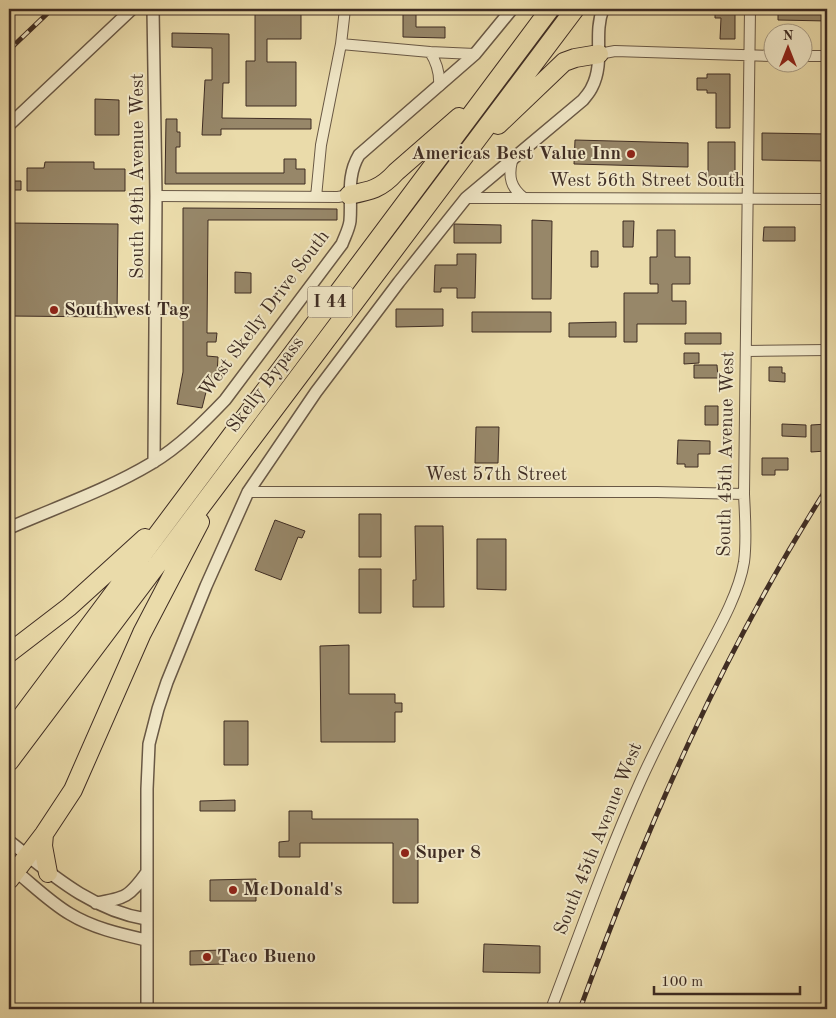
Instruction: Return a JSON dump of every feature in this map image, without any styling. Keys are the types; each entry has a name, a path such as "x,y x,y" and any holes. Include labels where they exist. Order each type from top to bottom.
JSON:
{"highway":[{"name":"Skelly Bypass","path":"9,733 550,9"},
{"name":"Skelly Bypass","path":"9,762 575,9"},
{"path":"460,162 564,62 599,54"},
{"path":"349,195 376,189 388,181 486,94"},
{"path":"11,872 44,834 73,790 142,633 223,477"},
{"path":"9,652 68,607 175,510"},
{"path":"44,834 43,846 48,873"}],"street":[{"path":"9,125 132,9"},
{"name":"South 49th Avenue West","path":"154,9 156,196 154,462"},
{"path":"316,197 321,145 341,44 345,9"},
{"name":"West Skelly Drive South","path":"9,528 125,478 154,462 180,442 224,400 342,244 350,220 349,195 352,173 354,163 359,155 475,54 512,9"},
{"path":"147,1009 147,769 150,744 163,694 206,586 248,492 316,392 399,282 466,198 583,100 592,87 598,71 598,29 603,9"},
{"name":"South 45th Avenue West","path":"551,1009 617,835 638,786 658,741 718,630 736,589 744,562 750,9"},
{"path":"341,44 475,54"},
{"path":"599,54 615,51 764,56"},
{"path":"430,52 440,76 440,86"},
{"path":"814,56 827,56"},
{"path":"512,161 511,183 524,198"},
{"path":"156,196 338,197 349,195"},
{"name":"West 56th Street South","path":"466,198 827,199"},
{"path":"746,350 827,350"},
{"name":"West 57th Street","path":"248,492 657,492 744,494"},
{"path":"9,841 48,873 96,903 122,914 146,919"},
{"path":"11,872 70,914 108,930 146,940"},
{"path":"96,903 116,900 133,892 147,872"}],"building":[{"path":"255,9 301,9 301,39 267,39 267,62 296,62 296,106 246,106 246,61 255,61"},
{"path":"403,9 416,9 416,27 445,27 445,38 403,37"},
{"path":"715,9 735,9 735,39 720,39 721,18 715,18"},
{"path":"778,9 827,9 827,21 778,20"},
{"path":"172,33 229,34 229,83 223,83 222,118 311,119 311,129 221,129 221,135 202,135 205,80 212,80 212,48 172,47"},
{"path":"707,74 730,74 730,128 716,128 716,93 707,93 707,90 697,90 697,78 707,78"},
{"path":"95,99 119,100 119,135 95,135"},
{"path":"166,119 177,119 177,132 180,132 180,147 176,147 176,173 284,173 284,159 296,159 296,169 305,169 305,184 165,184"},
{"path":"762,133 827,134 827,161 762,160"},
{"name":"Americas Best Value Inn","path":"575,140 688,143 688,167 574,164"},
{"path":"708,142 735,142 735,186 718,186 718,181 708,181"},
{"path":"45,162 94,162 94,169 125,169 125,191 27,191 27,168 44,168"},
{"path":"9,181 21,181 21,190 9,190"},
{"path":"183,208 337,209 337,220 208,220 207,333 217,333 216,342 207,342 207,356 218,357 217,375 209,380 202,408 177,404 183,372"},
{"path":"532,220 552,221 551,299 532,299"},
{"path":"623,221 634,221 633,247 623,247"},
{"path":"9,223 118,224 117,317 9,316"},
{"path":"454,224 501,225 501,243 454,243"},
{"path":"764,227 795,227 795,241 763,241"},
{"path":"657,230 675,230 675,257 690,257 690,284 672,284 672,301 686,301 686,324 637,324 637,342 624,342 624,293 658,293 658,284 650,284 650,257 657,257"},
{"path":"591,251 598,251 598,267 591,267"},
{"path":"457,254 476,254 475,298 457,298 457,288 441,288 441,292 434,292 435,265 457,265"},
{"path":"235,272 251,273 251,293 235,293"},
{"path":"396,309 443,309 443,326 396,327"},
{"path":"472,312 551,312 551,332 472,332"},
{"path":"616,322 616,337 569,337 569,323"},
{"path":"685,333 721,333 721,344 685,344"},
{"path":"684,353 699,353 699,363 684,364"},
{"path":"694,365 717,365 718,378 694,378"},
{"path":"769,367 782,367 782,373 785,373 785,382 769,381"},
{"path":"705,406 718,406 718,425 705,425"},
{"path":"782,424 806,425 806,437 782,436"},
{"path":"827,424 827,431 825,431 826,451 811,452 811,425"},
{"path":"476,427 499,427 498,463 475,463"},
{"path":"678,440 710,441 710,454 698,454 698,467 685,467 685,464 677,464"},
{"path":"762,458 788,458 788,470 775,470 775,475 762,475"},
{"path":"359,514 381,514 381,557 359,557"},
{"path":"275,520 305,531 302,538 298,537 281,580 255,570"},
{"path":"415,526 443,526 444,607 413,607 413,580 416,580"},
{"path":"477,539 506,539 506,590 477,589"},
{"path":"359,569 381,569 381,613 359,613"},
{"path":"349,645 349,694 395,694 395,703 402,703 402,712 395,712 395,742 321,742 320,646"},
{"path":"224,721 248,721 248,765 224,765"},
{"path":"235,800 235,811 200,811 200,801"},
{"name":"Super 8","path":"289,811 312,811 312,819 418,819 418,903 393,903 393,843 300,843 300,857 279,857 279,842 289,841"},
{"name":"McDonald's","path":"256,879 256,901 210,901 210,880"},
{"path":"484,944 540,946 540,973 483,972"},
{"name":"Taco Bueno","path":"223,950 224,964 190,965 190,951"}],"railway":[{"path":"9,50 52,9"},
{"path":"580,1009 632,874 689,742 754,613 789,550 827,488"}],"place":[{"name":"Americas Best Value Inn","path":"631,154"},
{"name":"Southwest Tag","path":"54,310"},
{"name":"Super 8","path":"405,853"},
{"name":"McDonald's","path":"233,890"},
{"name":"Taco Bueno","path":"207,957"}]}
